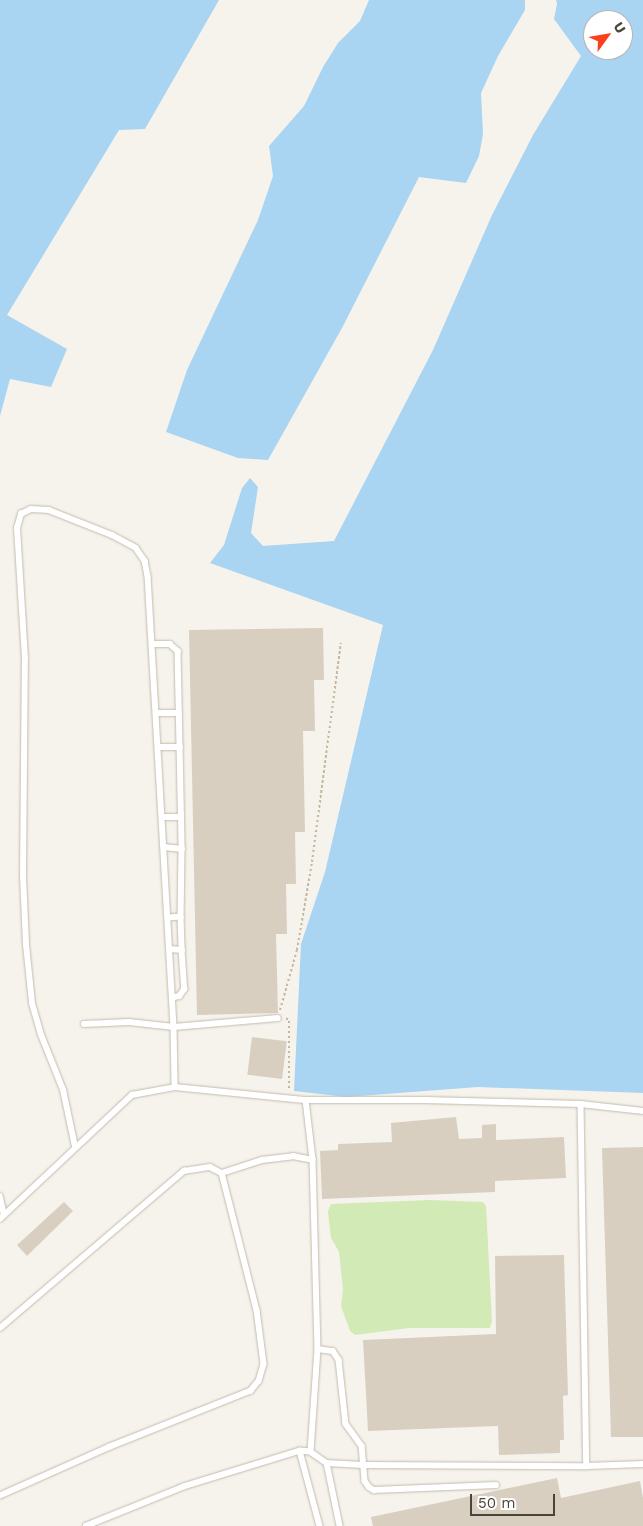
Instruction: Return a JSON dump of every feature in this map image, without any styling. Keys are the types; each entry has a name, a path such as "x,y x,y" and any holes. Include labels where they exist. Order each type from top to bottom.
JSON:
{"lane":[{"path":"75,1147 63,1090 41,1035 32,1003 26,945 23,875 25,659 18,528 21,514 31,509 49,510 112,535 136,548 145,560 148,576 173,998 175,1087"},
{"path":"152,644 170,644 178,652 182,849 181,918 184,989 180,996 173,998"},
{"path":"156,713 179,713"},
{"path":"158,747 180,747"},
{"path":"162,817 181,817"},
{"path":"164,847 182,849"},
{"path":"168,918 181,918"},
{"path":"170,949 182,950"},
{"path":"84,1024 129,1022 174,1027 278,1018"},
{"path":"2,1216 132,1095 175,1087 306,1100 425,1100 581,1104 643,1111"},
{"path":"306,1100 313,1160 318,1349 310,1452"},
{"path":"581,1104 587,1466"},
{"path":"0,1328 184,1171 210,1167 222,1173 262,1160 293,1156 313,1160"},
{"path":"0,1496 118,1444 251,1391 259,1381 264,1364 257,1310 222,1173"},
{"path":"0,1196 2,1216"},
{"path":"318,1349 333,1351 339,1360 346,1424 362,1446 365,1481 374,1490 496,1485"},
{"path":"87,1526 184,1487 300,1451 310,1452 327,1463 363,1465 587,1466 643,1464"},
{"path":"300,1451 320,1526"},
{"path":"327,1463 340,1526"}],"path":[{"path":"290,1099 288,1021 286,1018 278,1018 297,950 312,862 341,643"}],"green space":[{"path":"430,1200 483,1202 486,1206 492,1321 490,1328 409,1328 355,1335 350,1331 341,1306 343,1290 339,1252 331,1238 328,1211 331,1204"}],"water":[{"path":"0,0 219,0 145,129 119,130 7,315 67,349 51,387 10,379 0,416"},
{"path":"369,0 525,0 525,10 498,56 481,93 483,134 479,156 466,183 419,177 342,328 268,460 238,458 166,432 187,370 258,220 273,176 269,146 304,106 323,67 338,43 360,21"},
{"path":"556,0 643,0 643,1093 478,1087 346,1097 294,1091 301,944 325,872 383,625 210,563 224,545 242,488 250,478 258,487 251,533 263,546 334,541 433,350 492,215 533,135 581,56 554,19"}],"building":[{"path":"323,628 324,680 314,680 315,731 303,731 305,832 295,832 296,884 286,884 287,934 276,934 278,1013 197,1015 189,630"},
{"path":"252,1037 287,1041 282,1079 247,1075"},
{"path":"456,1117 459,1139 482,1138 482,1125 496,1124 496,1140 564,1137 566,1178 495,1181 495,1192 322,1199 320,1151 338,1150 338,1144 392,1142 391,1123"},
{"path":"643,1147 643,1437 611,1437 602,1148"},
{"path":"64,1202 73,1211 27,1256 17,1245"},
{"path":"564,1255 568,1395 563,1396 564,1440 560,1440 560,1453 499,1455 498,1426 368,1431 363,1340 496,1334 495,1256"},
{"path":"557,1478 561,1498 640,1481 643,1498 643,1526 373,1526 371,1517"}]}
